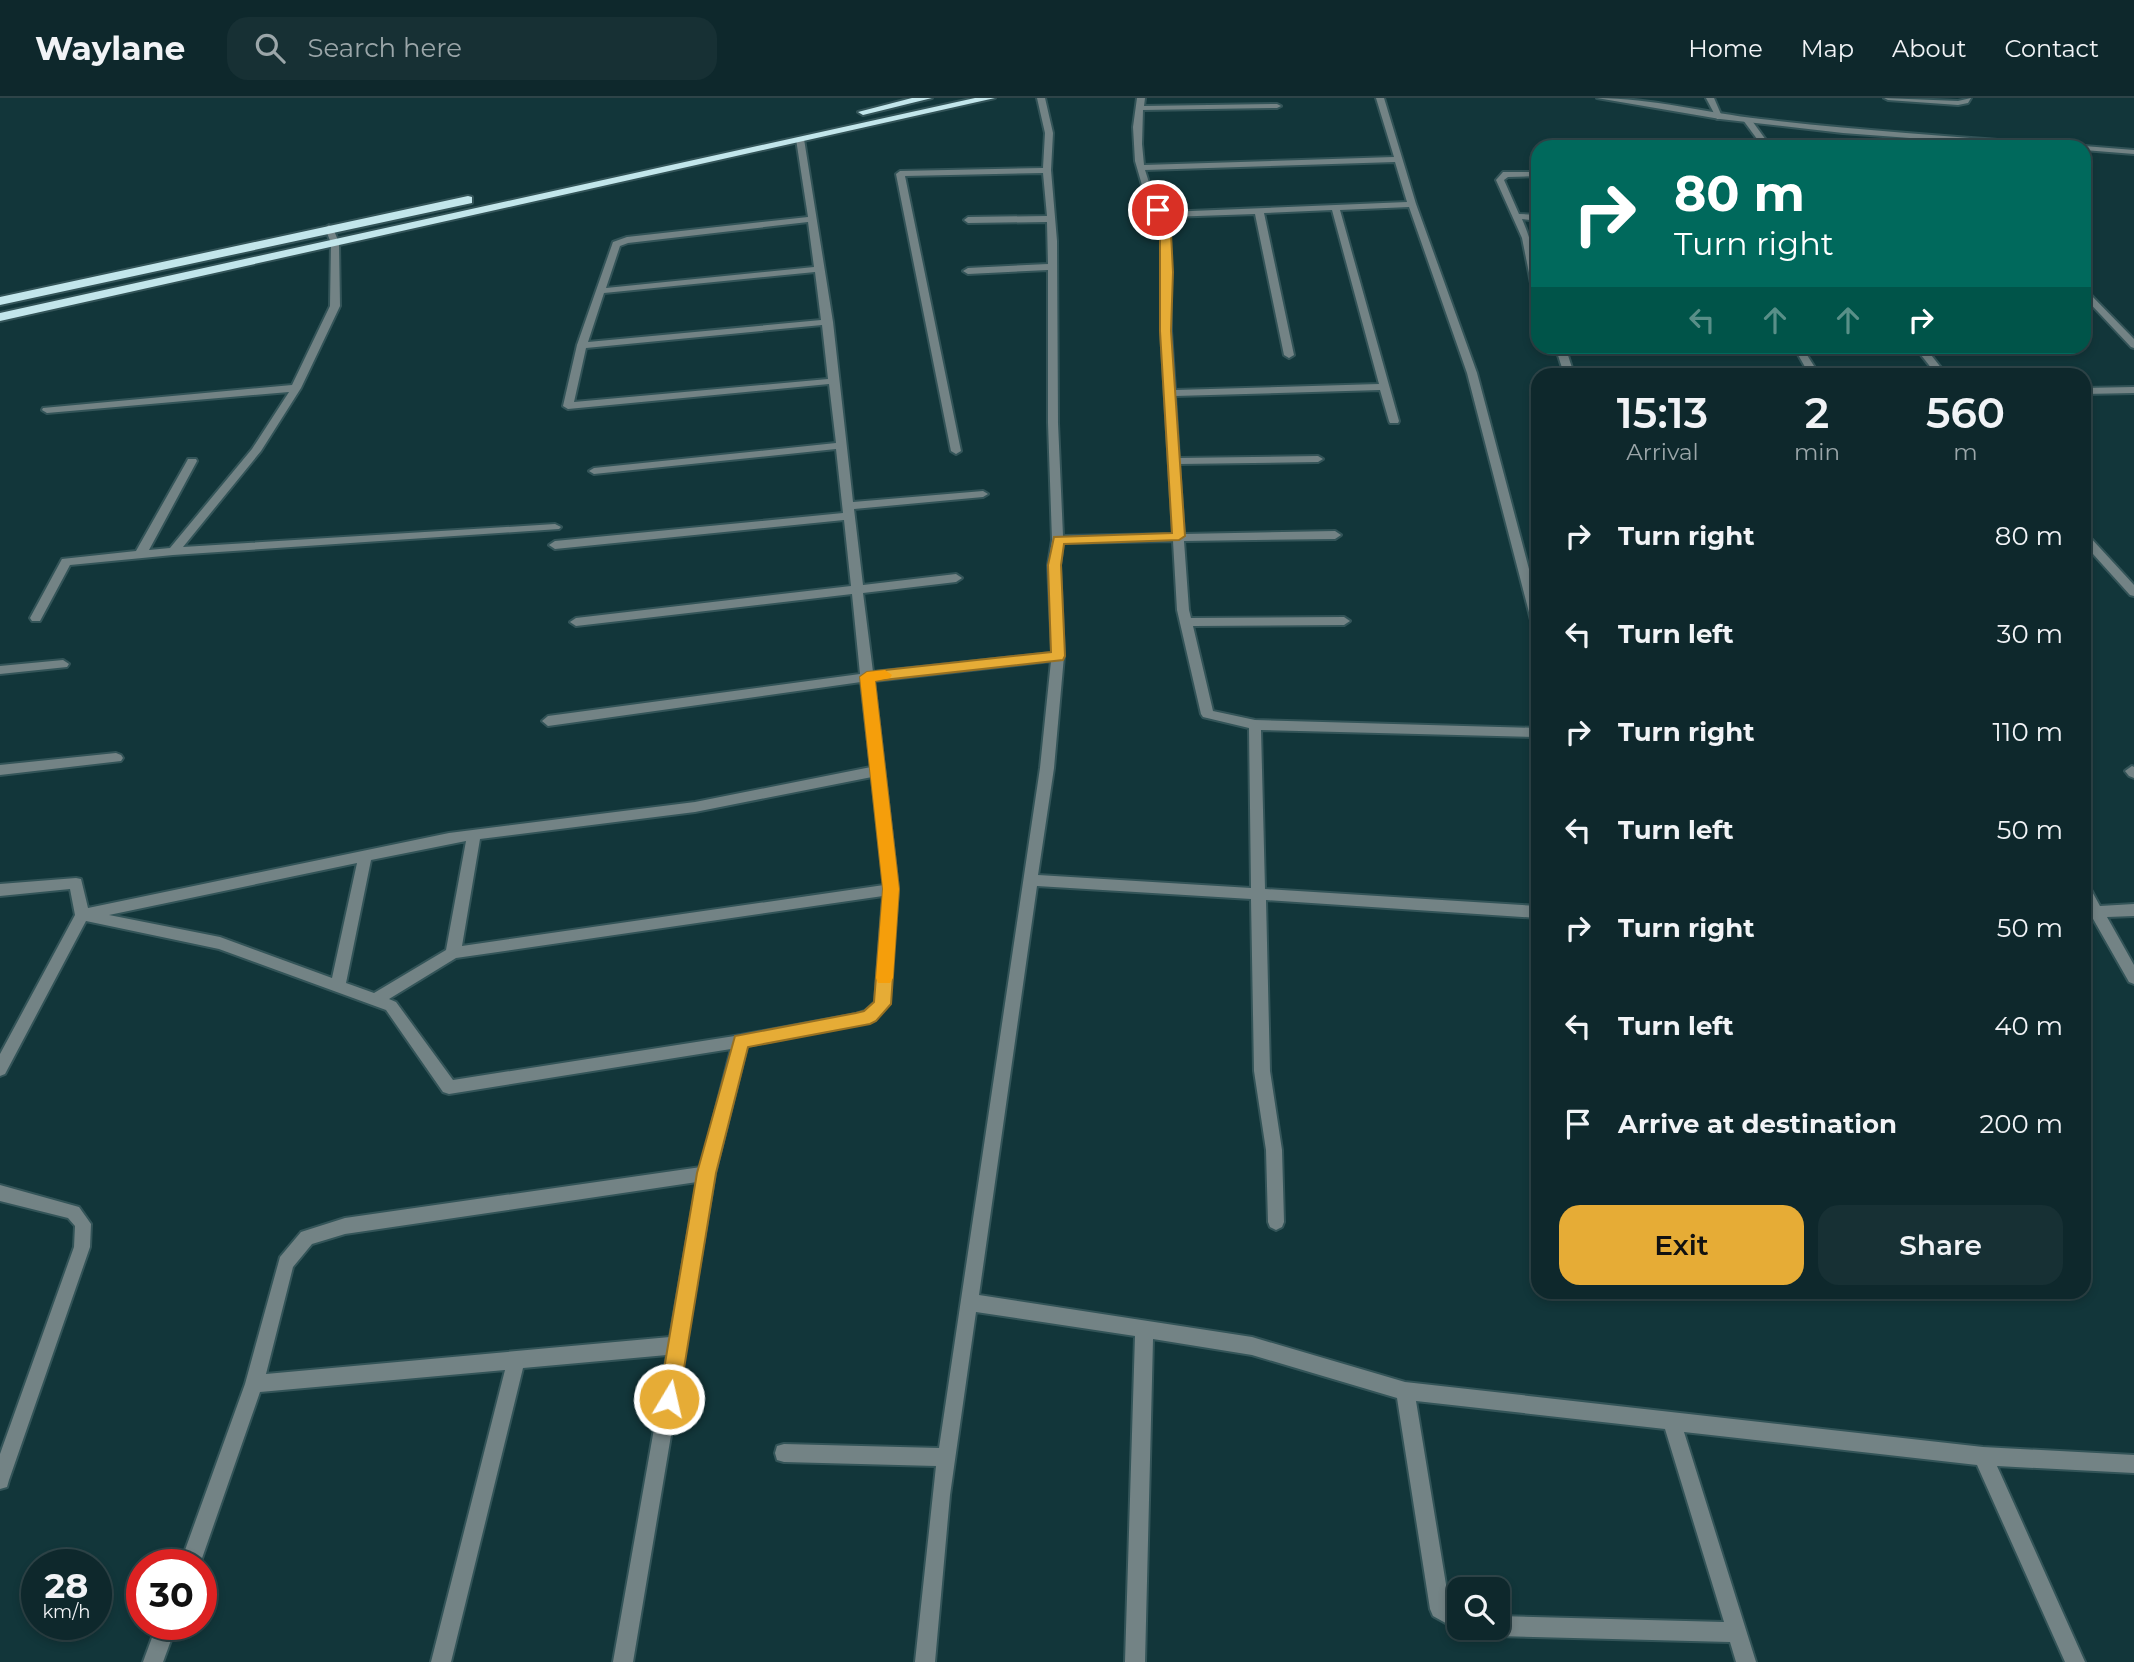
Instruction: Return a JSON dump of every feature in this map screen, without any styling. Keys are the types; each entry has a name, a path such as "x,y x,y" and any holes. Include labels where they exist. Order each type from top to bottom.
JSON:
{"highway":[{"path":"848,116 927,98"},
{"path":"0,317 335,243 798,133 990,98"},
{"path":"798,133 835,119"},
{"path":"701,148 715,145"},
{"path":"0,300 531,186"}],"street":[{"path":"925,1662 946,1457 1047,768 1058,656 1054,565 1058,540 1053,423 1053,267 1047,170 1049,133 1041,98"},
{"path":"1380,98 1412,204 1472,373 1531,597"},
{"path":"1601,98 1720,117 1843,131 1967,140"},
{"path":"1710,98 1720,117"},
{"path":"1888,98 1958,103 1965,102 1967,98"},
{"path":"1277,106 1140,103 1136,118 1141,178 1158,210 1165,215 1412,204"},
{"path":"1747,120 1762,140"},
{"path":"82,915 220,943 391,1006 449,1087 856,1020 870,1016 882,1004 891,889 828,322 798,133"},
{"path":"2091,149 2134,152"},
{"path":"1141,168 1397,159"},
{"path":"956,451 900,174 1047,170"},
{"path":"1531,174 1515,173 1502,176 1500,180 1531,253"},
{"path":"1335,207 1394,421"},
{"path":"1259,211 1289,355"},
{"path":"1165,215 1166,331 1186,622 1207,714 1255,725 1531,732"},
{"path":"1516,216 1531,217"},
{"path":"812,219 627,240 616,244 582,345 568,406 834,381"},
{"path":"968,220 1051,219"},
{"path":"173,551 256,451 296,388 335,306 335,243 329,228"},
{"path":"968,271 1053,267"},
{"path":"599,291 820,269"},
{"path":"2091,299 2134,345"},
{"path":"582,345 828,322"},
{"path":"1925,354 1936,368"},
{"path":"1171,393 1384,387"},
{"path":"47,410 296,388"},
{"path":"2091,391 2134,390"},
{"path":"594,471 842,445"},
{"path":"1175,461 1318,459"},
{"path":"140,555 192,461"},
{"path":"555,545 983,494"},
{"path":"36,618 66,562 173,551 555,527"},
{"path":"1058,540 1335,535"},
{"path":"2091,545 2134,592"},
{"path":"576,622 956,578"},
{"path":"1186,622 1344,621"},
{"path":"548,721 867,677 1058,656"},
{"path":"0,670 63,664"},
{"path":"1255,725 1262,1072 1274,1150 1276,1222"},
{"path":"0,770 116,758"},
{"path":"82,915 474,835 695,807 877,771"},
{"path":"453,953 474,835"},
{"path":"338,987 365,856"},
{"path":"1030,880 1531,912"},
{"path":"0,890 76,883 82,915 0,1069"},
{"path":"375,1000 453,953 891,889"},
{"path":"2091,911 2134,910"},
{"path":"2091,913 2134,978"},
{"path":"623,1662 707,1173 741,1041"},
{"path":"195,1549 254,1384 286,1263 307,1238 345,1226 707,1173"},
{"path":"0,1193 73,1212 82,1224 82,1247 0,1480"},
{"path":"969,1302 1252,1346 1405,1391 1983,1456 2134,1464"},
{"path":"1135,1662 1144,1328"},
{"path":"254,1384 678,1345"},
{"path":"441,1662 516,1361"},
{"path":"1405,1391 1440,1609 1447,1613"},
{"path":"1672,1422 1746,1662"},
{"path":"784,1452 946,1457"},
{"path":"1983,1456 2075,1662"},
{"path":"1510,1626 1737,1632"},
{"path":"153,1662 161,1640"}],"slow traffic":[{"path":"884,978 891,889 867,677 885,675"}],"route":[{"path":"669,1399 707,1173 741,1041 856,1020 870,1016 882,1004 891,889 867,677 1058,656 1054,565 1058,540 1179,536 1166,331 1165,215 1158,210"}]}
